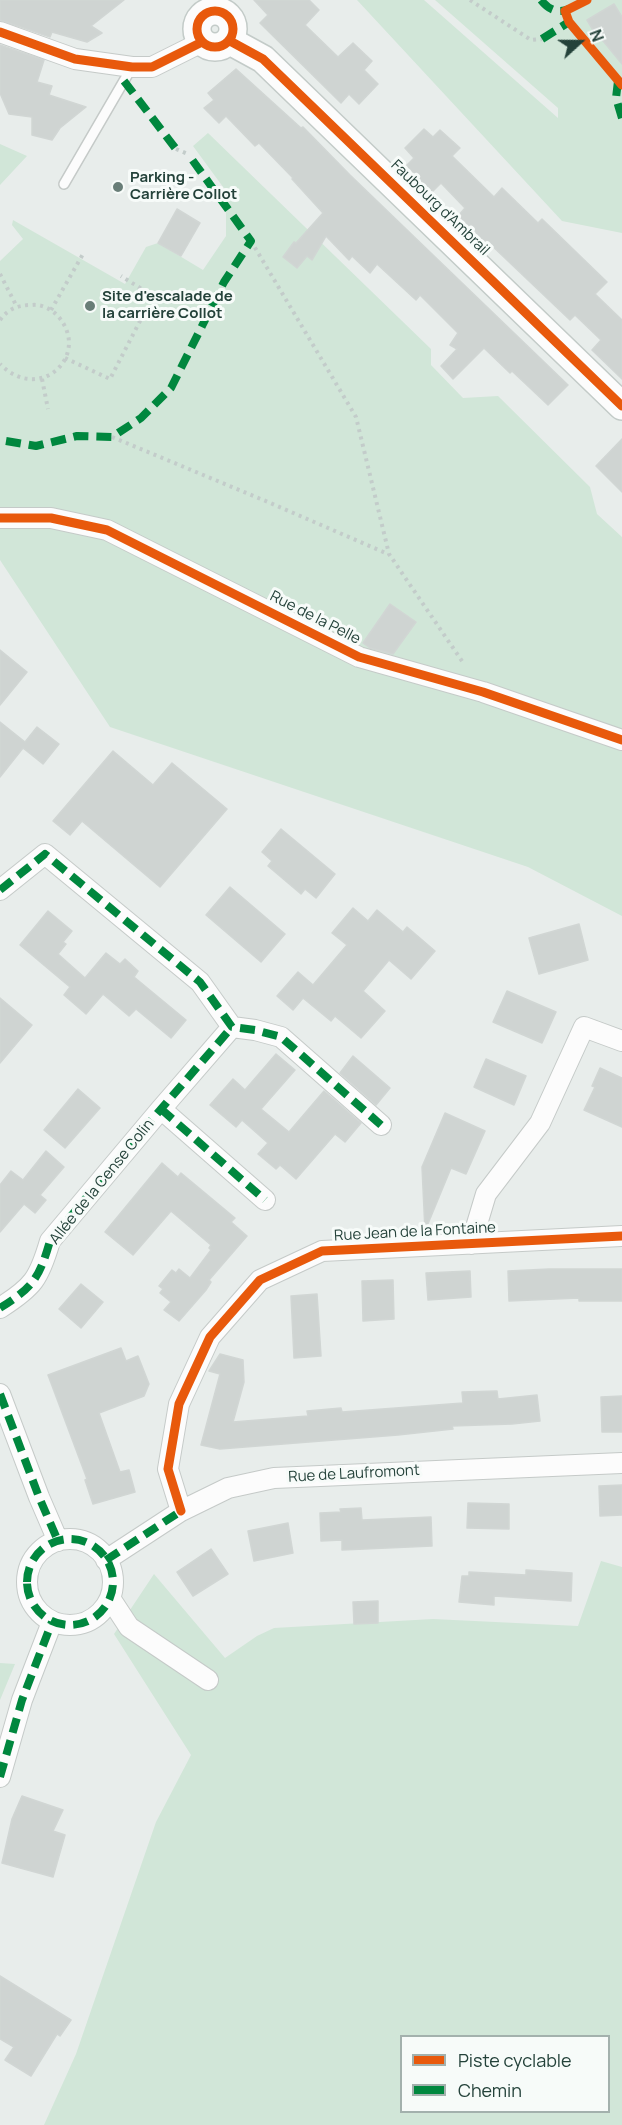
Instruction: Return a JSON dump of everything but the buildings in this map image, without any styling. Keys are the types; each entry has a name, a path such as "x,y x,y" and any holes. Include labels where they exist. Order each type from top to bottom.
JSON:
{"main road":[{"path":"204,6 230,18 233,27 230,41 219,47 202,42 197,28 204,6"},
{"name":"Faubourg d'Ambrail","path":"230,41 263,59 622,406"}],"street":[{"path":"0,32 75,59 132,67 152,67 202,42"},
{"name":"Rue de la Pelle","path":"0,518 51,518 107,530 359,657 483,692 622,740"},
{"path":"0,890 45,854 200,982 232,1027 255,1029 280,1037 381,1125"},
{"name":"Allée de la Cense Colin","path":"0,1308 26,1291 43,1267 50,1241 232,1027"},
{"name":"Rue Jean de la Fontaine","path":"471,1244 486,1194 540,1123 584,1027 622,1041"},
{"name":"Allée de la Cense Colin","path":"160,1109 265,1200"},
{"name":"Rue Jean de la Fontaine","path":"182,1511 168,1469 180,1404 210,1337 260,1280 322,1251 622,1236"},
{"path":"0,1394 58,1541"},
{"name":"Rue de Laufromont","path":"106,1560 182,1511 228,1488 274,1478 622,1463"},
{"path":"73,1539 88,1543 106,1560 112,1574 110,1598 102,1611 87,1622 72,1625 52,1622 40,1614 34,1606 28,1592 27,1576 32,1562 45,1547 58,1541 73,1539"},
{"path":"110,1598 129,1627 208,1680"},
{"path":"0,1777 22,1700 52,1622"}],"lane":[{"path":"63,184 132,67"}],"path":[{"path":"470,0 531,40 542,39"},
{"path":"176,149 188,154"},
{"path":"251,241 356,417 388,554 483,692"},
{"path":"51,310 83,254"},
{"path":"0,274 17,307"},
{"path":"65,358 110,379 153,296 121,276"},
{"path":"0,320 17,307 35,304 51,310 64,323 69,347 57,370 42,379 28,380 11,375 0,364"},
{"path":"42,379 48,409"},
{"path":"112,437 388,554"}],"green space":[{"path":"357,0 424,0 558,118 558,108 435,0 622,0 622,233 562,221"},
{"path":"208,133 431,349 431,365 463,398 498,396 590,487 597,514 622,537 622,916 528,867 110,727 0,560 0,261 23,239 12,225 13,220 125,284 146,247 158,243 203,270 226,236 226,191 193,146"},
{"path":"0,144 27,156 0,185"},
{"path":"601,1561 622,1567 622,2125 44,2125 76,2054 156,1822 191,1755 114,1634 154,1574 225,1658 257,1636 274,1628 433,1619 578,1626"},
{"path":"0,1663 15,1664 0,1700"}],"marked path":[{"path":"541,0 553,10 569,9"},
{"path":"542,39 569,22"},
{"path":"124,81 176,149"},
{"path":"618,81 616,98 622,118"},
{"path":"6,441 36,446 77,436 112,437 141,418 171,388 224,282 251,241 188,154"},
{"path":"0,890 45,854 200,982 232,1027 281,1037 381,1125"},
{"path":"0,1308 20,1294 33,1281 42,1265 50,1241 232,1027"},
{"path":"161,1109 265,1200"},
{"path":"0,1394 58,1541"},
{"path":"106,1560 181,1511"},
{"path":"70,1539 86,1543 100,1552 109,1566 113,1582 109,1598 100,1612 86,1621 70,1625 54,1621 40,1612 31,1598 27,1582 31,1566 40,1552 54,1543 70,1539"},
{"path":"0,1777 22,1700 52,1622"}],"cycle path":[{"path":"587,0 565,11 569,22 622,85"},
{"path":"215,11 228,16 233,29 228,42 215,47 202,42 197,29 202,16 215,11"},
{"path":"0,32 75,59 132,67 152,67 202,42"},
{"path":"230,41 263,59 622,406"},
{"path":"0,518 51,518 107,530 359,657 483,692 622,740"},
{"path":"181,1511 168,1469 179,1404 210,1337 260,1280 322,1251 622,1236"}],"place":[{"name":"Parking - Carrière Collot","path":"118,187"},
{"name":"Site d'escalade de la carrière Collot","path":"90,306"}]}
